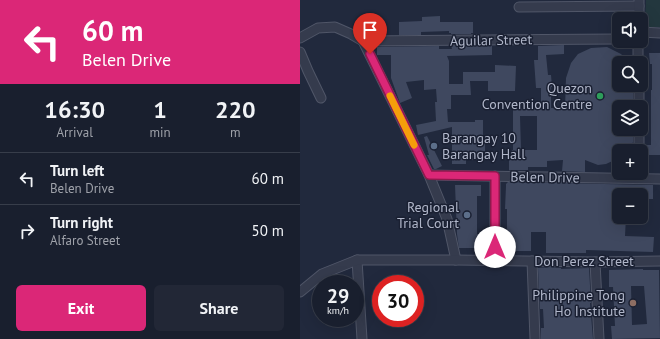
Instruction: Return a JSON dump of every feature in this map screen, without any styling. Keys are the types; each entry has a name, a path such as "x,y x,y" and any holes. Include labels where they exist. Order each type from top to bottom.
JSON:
{"street":[{"path":"519,7 639,3"},
{"path":"300,38 318,28 335,27 363,41 429,175 447,219 456,260"},
{"path":"648,32 660,33"},
{"name":"Aguilar Street","path":"363,41 612,39"},
{"path":"300,52 321,98"},
{"name":"Belen Drive","path":"429,175 612,176"},
{"path":"495,176 495,261"},
{"name":"Belen Drive","path":"648,177 660,179"},
{"path":"357,260 362,339"},
{"name":"Don Perez Street","path":"300,292 322,274 357,260 532,260 595,262 660,261"},
{"path":"532,260 535,339"},
{"path":"595,262 599,339"}],"shaded area":[{"path":"646,0 660,0 660,27 648,27 648,12 646,12"}],"building":[{"path":"440,16 440,22 473,22 473,33 451,34 449,31 421,32 421,35 399,35 399,22 422,21 422,17"},
{"path":"564,45 564,54 546,55 548,75 551,75 551,108 565,108 566,78 571,63 578,54 591,48 607,47 621,54 623,56 612,56 612,92 633,92 633,100 612,100 612,136 633,136 632,144 612,144 612,161 606,164 598,165 585,160 585,172 562,171 563,160 547,161 547,167 528,167 528,170 509,170 509,160 512,160 513,150 513,108 541,108 541,88 536,88 534,60 538,60 538,46","holes":["520,116 537,116 537,150 521,150"]},
{"path":"439,46 439,49 452,49 451,46 492,46 492,55 447,56 449,61 449,84 463,84 463,72 495,72 495,65 516,66 515,91 488,91 488,81 470,81 471,95 451,95 451,109 447,109 448,122 475,122 475,120 483,120 485,160 466,160 466,164 452,164 452,127 418,135 416,125 436,121 436,89 424,90 424,80 406,82 412,98 400,103 391,78 391,55 377,55 377,47"},
{"path":"649,53 660,53 660,155 648,155 648,145 651,145 652,64 650,64"},
{"path":"427,136 442,166 436,169 434,169 427,155 429,155 424,137"},
{"path":"508,182 653,185 653,199 648,199 648,188 612,188 612,224 626,224 625,236 654,237 653,252 586,250 586,253 546,253 546,232 531,232 531,251 516,251 516,247 509,248 507,209 505,209 506,184"},
{"path":"455,185 481,185 481,196 477,196 477,234 479,234 479,248 459,248"},
{"path":"551,267 561,269 589,268 593,339 541,339 541,328 544,328 543,309 540,309 538,268"},
{"name":"Philippine Tong Ho Institute","path":"609,270 659,270 660,338 612,339 611,326 615,326 613,287 609,287","holes":["631,286 644,286 647,324 632,325"]}],"slow traffic":[{"path":"390,96 414,145"}],"place":[{"name":"Quezon Convention Centre","path":"600,96"},
{"name":"Barangay 10 Barangay Hall","path":"434,146"},
{"name":"Regional Trial Court","path":"467,215"},
{"name":"Philippine Tong Ho Institute","path":"633,303"}],"route":[{"path":"370,54 429,175 495,176 495,247"}]}
